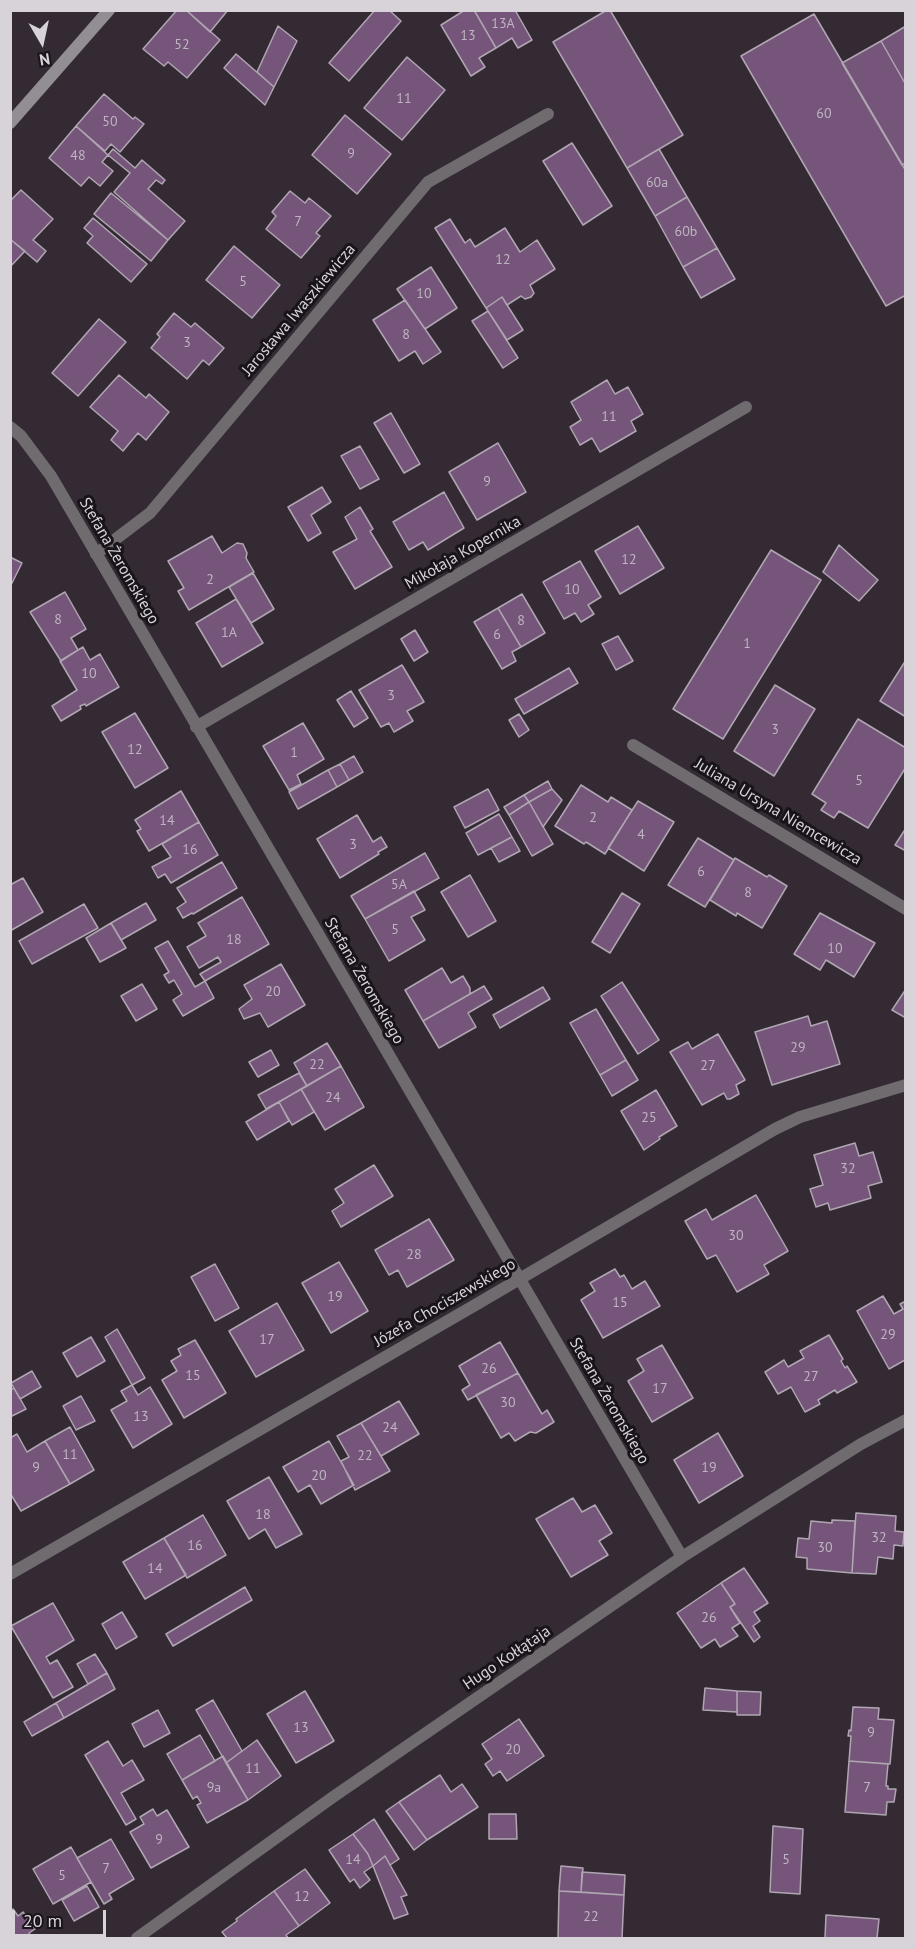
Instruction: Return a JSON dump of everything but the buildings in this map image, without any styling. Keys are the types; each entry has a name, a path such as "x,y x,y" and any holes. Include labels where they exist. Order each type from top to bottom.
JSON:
{"street":[{"path":"10,123 109,10"},
{"name":"Jarosława Iwaszkiewicza","path":"96,554 150,513 428,182 548,114"},
{"name":"Mikołaja Kopernika","path":"196,727 746,407"},
{"name":"Stefana Żeromskiego","path":"10,427 21,436 51,476 682,1557"},
{"name":"Juliana Ursyna Niemcewicza","path":"633,746 906,909"},
{"name":"Józefa Chociszewskiego","path":"10,1574 775,1129 800,1117 906,1085"},
{"name":"Hugo Kołłątaja","path":"137,1938 333,1797 682,1557 861,1444 906,1420"}]}
